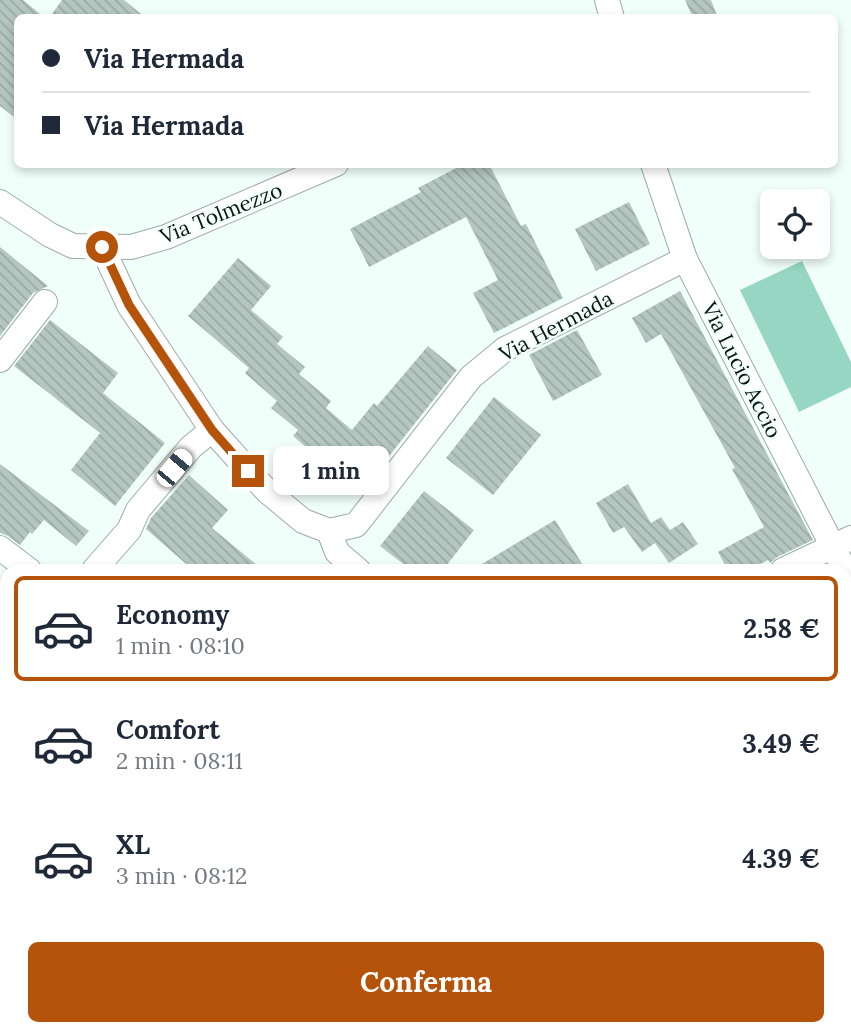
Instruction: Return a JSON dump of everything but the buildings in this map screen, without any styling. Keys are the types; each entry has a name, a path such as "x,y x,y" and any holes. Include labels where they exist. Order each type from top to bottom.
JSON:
{"street":[{"name":"Via Tolmezzo","path":"102,247 131,247 166,237 327,168"},
{"name":"Via Lucio Accio","path":"654,168 685,259 842,542 847,564"},
{"path":"0,202 42,230 73,246 102,247 129,305 212,430 267,491 303,521 329,531 337,552 351,564"},
{"name":"Via Hermada","path":"329,531 356,524 471,377 506,349 685,259"},
{"path":"0,360 45,302"},
{"path":"99,564 129,530 138,510 191,447 212,430"},
{"path":"796,564 842,542"},
{"path":"0,548 21,564"}],"green space":[{"path":"802,261 851,362 851,387 799,412 740,290"}],"route":[{"path":"102,247 129,305 212,430 248,471"}]}
